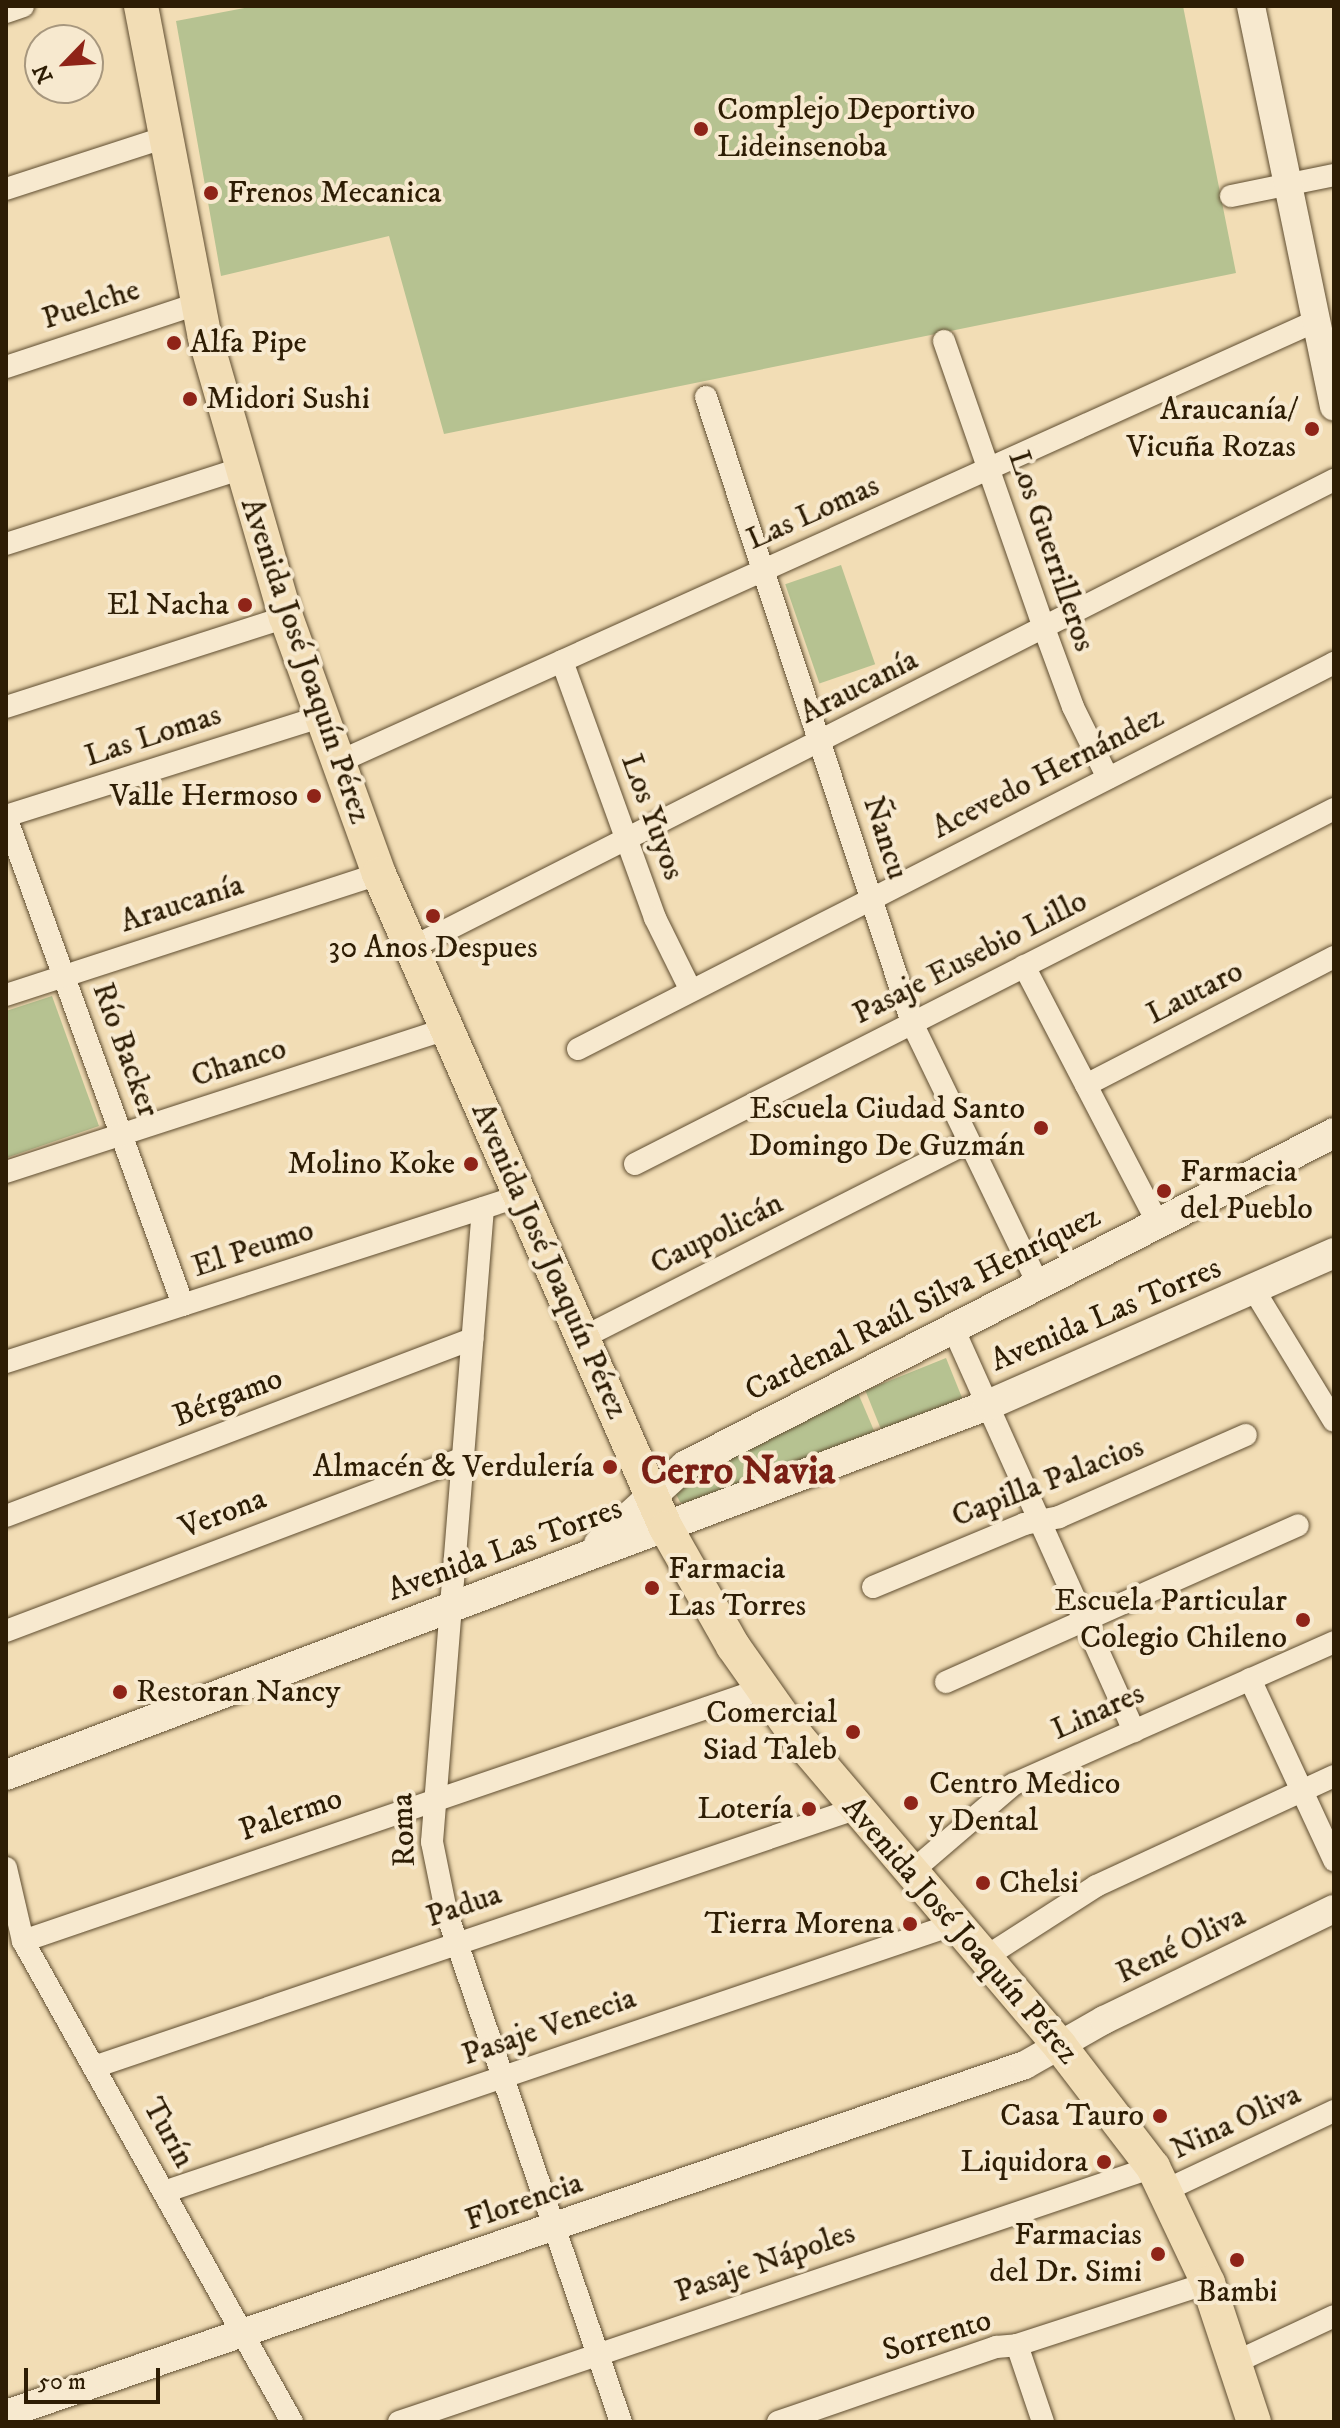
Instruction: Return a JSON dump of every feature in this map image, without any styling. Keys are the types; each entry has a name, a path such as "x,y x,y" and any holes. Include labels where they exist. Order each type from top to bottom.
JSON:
{"main road":[{"name":"Avenida José Joaquín Pérez","path":"141,6 163,138 197,304 240,469 320,717 379,874 666,1528 762,1689 855,1809 1060,2046 1160,2178 1208,2283 1254,2422"},
{"name":"Cardenal Raúl Silva Henríquez","path":"565,1567 618,1530 651,1495 685,1466 1334,1133"},
{"name":"Avenida Las Torres","path":"6,1775 565,1567 988,1405 1334,1253"}],"street":[{"path":"6,12 23,6"},
{"path":"1251,6 1334,407"},
{"path":"6,189 163,138"},
{"path":"1231,196 1334,175"},
{"name":"Puelche","path":"6,367 197,304"},
{"name":"Las Lomas","path":"336,763 1316,321"},
{"name":"Los Guerrilleros","path":"944,341 1044,628 1108,778"},
{"name":"Ñancu","path":"706,397 912,1023 967,1143 1038,1284"},
{"path":"6,544 240,469"},
{"name":"Araucanía","path":"411,948 1334,480"},
{"path":"6,707 286,617"},
{"name":"Los Yuyos","path":"562,661 655,918 691,991"},
{"name":"Acevedo Hernández","path":"578,1049 1334,663"},
{"name":"Las Lomas","path":"6,817 320,717"},
{"name":"Pasaje Eusebio Lillo","path":"635,1164 1334,809"},
{"name":"Río Backer","path":"6,817 183,1305"},
{"name":"Araucanía","path":"6,995 379,874"},
{"name":"Lautaro","path":"1086,1085 1334,957"},
{"path":"1024,966 1158,1223"},
{"name":"Chanco","path":"6,1172 447,1029"},
{"name":"Caupolicán","path":"582,1338 967,1143"},
{"name":"El Peumo","path":"6,1362 520,1196"},
{"name":"Roma","path":"483,1208 432,1801 434,1862 457,1942 621,2422"},
{"path":"1254,1290 1334,1421"},
{"path":"953,1328 1134,1731"},
{"name":"Bérgamo","path":"6,1516 473,1339"},
{"name":"Capilla Palacios","path":"873,1587 1246,1435"},
{"name":"Verona","path":"6,1631 463,1458"},
{"path":"946,1682 1298,1525"},
{"name":"Linares","path":"910,1873 1003,1792 1334,1642"},
{"path":"1250,1679 1334,1860"},
{"name":"Palermo","path":"23,1941 762,1689"},
{"path":"984,1958 1080,1894 1334,1776"},
{"name":"Padua","path":"94,2067 855,1809"},
{"name":"Turín","path":"6,1868 23,1941 292,2422"},
{"name":"René Oliva","path":"1060,2046 1104,2020 1334,1909"},
{"name":"Pasaje Venecia","path":"164,2192 955,1924"},
{"name":"Florencia","path":"6,2414 554,2229 1025,2065 1060,2046"},
{"name":"Nina Oliva","path":"1160,2178 1334,2111"},
{"name":"Pasaje Nápoles","path":"399,2422 597,2353 1160,2178"},
{"name":"Sorrento","path":"778,2422 996,2347 1017,2345 1208,2283"},
{"path":"1236,2362 1334,2316"},
{"path":"1017,2345 1043,2422"}],"green space":[{"name":"Complejo Deportivo Lideinsenoba","path":"255,6 1183,6 1236,273 444,434 389,236 221,276 176,21"},
{"path":"841,565 875,664 819,683 785,584"},
{"path":"52,996 99,1126 6,1158 6,1011"},
{"path":"946,1358 964,1403 883,1435 865,1391"},
{"path":"858,1393 878,1440 693,1509 680,1502 674,1490 690,1477"}],"place":[{"name":"Complejo Deportivo Lideinsenoba","path":"701,129"},
{"name":"Frenos Mecanica","path":"211,193"},
{"name":"Alfa Pipe","path":"174,343"},
{"name":"Midori Sushi","path":"190,399"},
{"name":"Araucanía/ Vicuña Rozas","path":"1312,429"},
{"name":"El Nacha","path":"245,605"},
{"name":"Valle Hermoso","path":"314,796"},
{"name":"30 Anos Despues","path":"433,916"},
{"name":"Escuela Ciudad Santo Domingo De Guzmán","path":"1041,1128"},
{"name":"Molino Koke","path":"471,1164"},
{"name":"Farmacia del Pueblo","path":"1164,1191"},
{"name":"Almacén & Verdulería","path":"610,1467"},
{"name":"Farmacia Las Torres","path":"652,1588"},
{"name":"Escuela Particular Colegio Chileno","path":"1303,1620"},
{"name":"Restoran Nancy","path":"120,1692"},
{"name":"Comercial Siad Taleb","path":"853,1732"},
{"name":"Centro Medico y Dental","path":"911,1803"},
{"name":"Lotería","path":"809,1809"},
{"name":"Chelsi","path":"983,1883"},
{"name":"Tierra Morena","path":"910,1924"},
{"name":"Casa Tauro","path":"1160,2116"},
{"name":"Liquidora","path":"1104,2162"},
{"name":"Farmacias del Dr. Simi","path":"1158,2254"},
{"name":"Bambi","path":"1237,2260"}],"district":[{"name":"Cerro Navia","path":"738,1472"}]}
